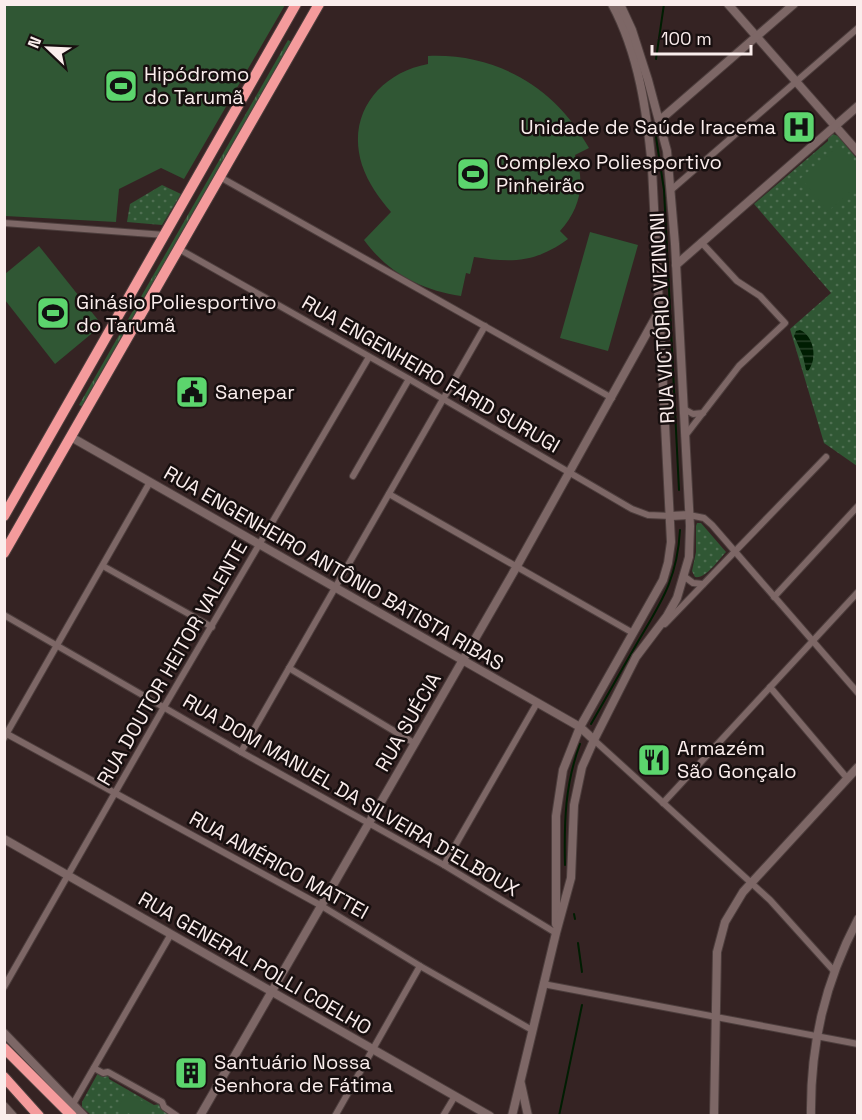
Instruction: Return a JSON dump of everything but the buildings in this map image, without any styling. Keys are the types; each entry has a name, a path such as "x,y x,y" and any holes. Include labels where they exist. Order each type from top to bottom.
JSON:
{"highway":[{"path":"4,553 319,4"},
{"path":"294,7 298,20 304,22 310,20"},
{"path":"4,516 294,7"},
{"path":"280,32 286,30 293,32 297,35 298,42"},
{"path":"38,458 38,463 42,468 48,470 53,468"},
{"path":"23,483 34,482 40,492"},
{"path":"4,1048 72,1110"},
{"path":"4,1077 39,1116"}],"street":[{"name":"RUA VICTÓRIO VIZINONI","path":"556,933 557,801 563,770 580,727 667,570 670,554 671,516 648,131 640,83 622,26 612,4"},
{"name":"RUA VICTÓRIO VIZINONI","path":"556,933 571,878 574,805 582,767 631,666 672,608 685,577 690,548 675,244 667,152 660,120 632,30 620,4"},
{"path":"728,4 858,152"},
{"path":"660,120 794,4"},
{"path":"671,190 858,28"},
{"path":"676,265 858,106"},
{"path":"220,177 612,398"},
{"path":"4,224 165,235"},
{"path":"675,244 691,246 701,242"},
{"path":"685,436 739,366 785,323 760,296 736,281 701,242"},
{"name":"RUA ENGENHEIRO FARID SURUGI","path":"179,249 638,512 654,516 671,516"},
{"name":"RUA SUÉCIA","path":"200,1116 517,566 658,312"},
{"path":"241,752 485,326"},
{"path":"642,344 650,340 660,343"},
{"name":"RUA DOUTOR HEITOR VALENTE","path":"4,987 164,707 369,357"},
{"path":"353,476 409,379"},
{"path":"684,410 693,414 704,412"},
{"name":"RUA ENGENHEIRO ANTÔNIO BATISTA RIBAS","path":"71,437 580,727 594,740"},
{"path":"644,646 825,456"},
{"path":"6,736 150,482"},
{"path":"389,494 633,633"},
{"path":"774,597 858,506"},
{"path":"671,516 699,516 708,521 858,693"},
{"path":"103,566 212,627"},
{"path":"685,577 693,583 704,584"},
{"path":"663,803 858,592"},
{"name":"RUA DOM MANUEL DA SILVEIRA D'ELBOUX","path":"4,615 241,752 444,865 556,933"},
{"path":"289,668 414,743"},
{"path":"770,687 848,778"},
{"path":"444,865 537,703"},
{"name":"RUA AMÉRICO MATTEI","path":"6,736 116,793 320,905 532,1030"},
{"path":"594,740 779,909 834,971"},
{"path":"714,1116 717,952 721,931 736,901 751,883 858,767"},
{"name":"RUA GENERAL POLLI COELHO","path":"4,839 490,1116"},
{"path":"811,1116 816,1036 834,971 858,919"},
{"path":"513,1116 556,933"},
{"path":"72,1110 171,934"},
{"path":"335,1116 420,966"},
{"path":"543,984 858,1044"},
{"path":"4,1033 72,1110 84,1116"},
{"path":"94,1068 103,1073 108,1072 162,1102 164,1107 178,1116 185,1116"},
{"path":"520,1080 528,1116"},
{"path":"443,1116 455,1096"},
{"path":"4,1106 13,1116"}],"green space":[{"name":"Hipódromo do Tarumã","path":"4,5 285,5 184,179 161,168 119,189 116,222 5,216"},
{"path":"288,40 292,42 83,407 79,405"},
{"name":"Complexo Poliesportivo Pinheirão","path":"428,56 478,61 522,78 560,108 589,148 575,155 580,176 579,195 572,214 560,231 568,239 534,257 500,260 474,257 470,274 466,273 461,296 432,289 406,278 384,262 364,240 391,212 374,190 362,165 358,147 363,113 381,87 410,69 428,64"},
{"path":"833,134 838,136 857,159 857,466 824,443 790,329 831,293 754,204 828,141 828,137"},
{"path":"839,146 857,167 857,186 828,211 801,178"},
{"path":"162,185 181,194 162,225 127,222 130,204"},
{"path":"590,232 638,245 608,351 560,338"},
{"name":"Ginásio Poliesportivo do Tarumã","path":"39,246 102,325 55,364 5,300 5,274"},
{"path":"697,523 701,523 726,552 708,572 695,577 692,571 696,552"},
{"path":"98,1073 108,1074 109,1079 154,1105 160,1104 162,1109 173,1115 91,1115 82,1107 82,1102"},
{"path":"126,1092 151,1106 146,1115 132,1115 118,1108"}],"shaded area":[{"path":"800,330 809,337 813,348 813,360 808,371 794,336 796,331"}],"waterway":[{"path":"656,59 664,4"},
{"path":"656,137 664,190 679,490"},
{"path":"591,724 665,594 675,565 680,530"},
{"path":"565,865 566,803 571,774 580,744"},
{"path":"574,914 575,919"},
{"path":"578,943 582,972"},
{"path":"559,1116 582,1005"}],"place":[{"name":"Hipódromo do Tarumã","path":"121,86"},
{"name":"Unidade de Saúde Iracema","path":"799,127"},
{"name":"Complexo Poliesportivo Pinheirão","path":"473,174"},
{"name":"Ginásio Poliesportivo do Tarumã","path":"53,313"},
{"name":"Sanepar","path":"192,392"},
{"name":"Armazém São Gonçalo","path":"654,760"},
{"name":"Santuário Nossa Senhora de Fátima","path":"191,1073"}]}
